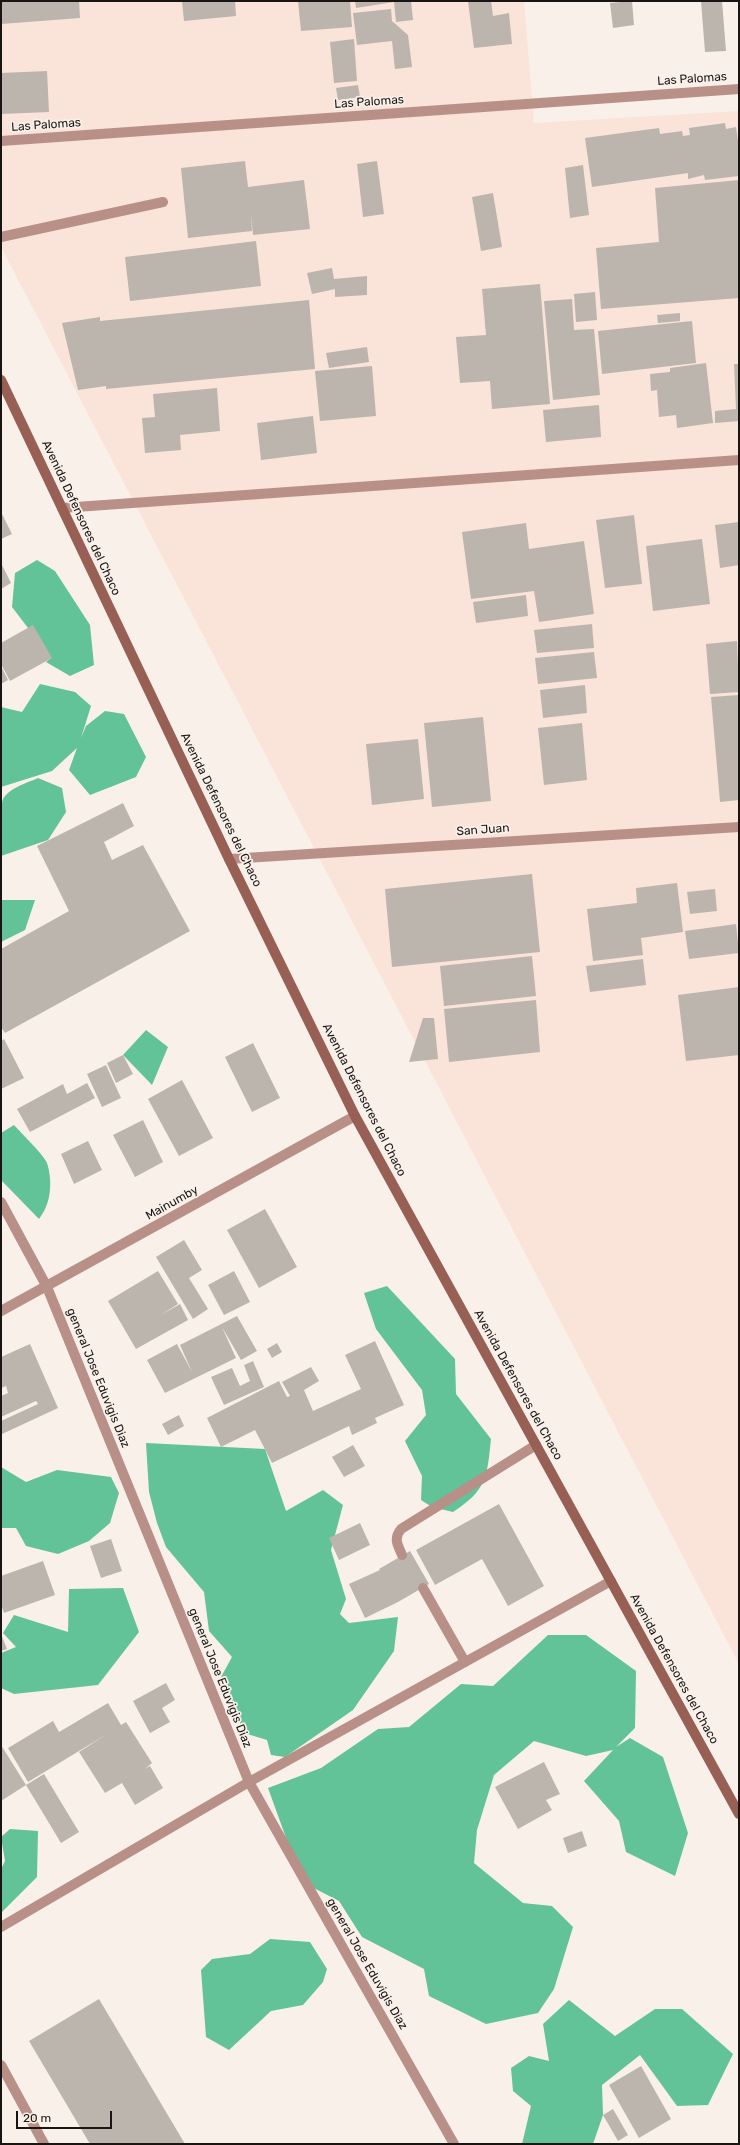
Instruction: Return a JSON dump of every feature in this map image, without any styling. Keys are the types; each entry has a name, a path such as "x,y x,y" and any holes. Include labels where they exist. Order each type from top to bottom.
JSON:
{"main road":[{"name":"Avenida Defensores del Chaco","path":"1,380 229,858 355,1116 739,1814"}],"street":[{"name":"Las Palomas","path":"1,141 739,89"},
{"path":"1,237 163,202"},
{"path":"62,508 739,460"},
{"name":"San Juan","path":"229,858 739,827"},
{"name":"Mainumby","path":"1,1311 355,1116"},
{"name":"general Jose Eduvigis Diaz","path":"1,1202 47,1287 249,1782 454,2144"},
{"path":"402,1555 396,1540 397,1534 401,1529 536,1445"},
{"path":"1,1927 249,1782 611,1581"},
{"path":"423,1588 465,1662"},
{"path":"1,2065 44,2144"}],"shaded area":[{"path":"1,1 524,1 534,123 739,111 739,1664 1,247"}],"green space":[{"path":"37,560 55,571 90,625 94,665 70,676 46,662 51,658 12,607 15,573"},
{"path":"40,684 75,692 91,706 81,738 86,726 105,711 124,714 146,757 136,777 90,795 69,770 77,748 52,771 1,787 1,707 22,712"},
{"path":"38,778 62,788 66,812 48,840 1,856 1,818 3,799 14,789"},
{"path":"1,900 35,900 25,930 1,942"},
{"path":"146,1030 168,1047 152,1085 123,1055"},
{"path":"14,1125 45,1159 49,1170 50,1192 46,1207 39,1219 1,1180 1,1133"},
{"path":"387,1286 455,1359 456,1394 491,1439 488,1463 483,1482 473,1497 453,1512 432,1507 421,1500 422,1476 405,1441 426,1415 422,1390 376,1329 364,1293"},
{"path":"146,1443 265,1449 286,1511 323,1490 343,1505 331,1550 346,1599 340,1614 349,1623 398,1617 394,1651 353,1710 285,1757 271,1755 267,1740 244,1733 221,1677 232,1657 209,1631 204,1592 166,1547 157,1523 149,1492"},
{"path":"1,1467 26,1482 57,1470 111,1477 119,1493 110,1523 89,1541 58,1554 26,1546 16,1528 1,1528"},
{"path":"123,1588 139,1632 98,1685 14,1694 1,1688 1,1653 16,1647 3,1633 14,1615 68,1632 69,1589"},
{"path":"548,1635 586,1635 636,1671 635,1728 616,1747 630,1738 663,1757 688,1833 675,1876 626,1852 619,1821 584,1781 613,1750 586,1756 534,1741 494,1775 477,1830 474,1863 523,1903 552,1906 573,1927 554,1989 538,2013 486,2024 429,1996 424,1969 362,1937 339,1901 302,1882 268,1788 321,1768 378,1729 409,1727 461,1684 493,1686"},
{"path":"10,1829 38,1831 37,1877 1,1913 1,1869 5,1861 1,1837"},
{"path":"270,1939 310,1942 327,1969 323,1982 303,2005 271,2011 229,2050 206,2037 201,1970 212,1959 250,1954"},
{"path":"569,2000 615,2036 655,2009 682,2009 733,2054 708,2105 677,2106 640,2055 602,2085 603,2115 593,2144 522,2144 531,2106 513,2091 511,2068 529,2056 549,2061 543,2024"}],"building":[{"path":"1,1 79,1 80,18 1,24"},
{"path":"182,1 235,1 236,16 184,21"},
{"path":"298,1 350,1 352,27 301,31"},
{"path":"355,1 411,1 413,20 396,22 394,2 356,8"},
{"path":"468,1 491,1 493,16 509,13 512,44 474,48"},
{"path":"632,1 634,25 613,28 610,3"},
{"path":"701,1 722,1 726,51 705,52"},
{"path":"391,9 392,21 408,35 412,67 395,69 392,41 357,45 353,13"},
{"path":"354,39 357,81 334,83 330,42"},
{"path":"47,71 49,112 1,114 1,73"},
{"path":"358,85 360,97 338,100 336,88"},
{"path":"725,123 726,129 736,127 739,148 739,176 705,180 704,175 688,179 688,173 592,187 585,138 659,128 660,134 682,131 683,136 690,135 689,128"},
{"path":"245,161 248,187 304,180 310,229 253,235 251,213 252,231 188,238 181,168"},
{"path":"377,161 384,214 363,217 357,164"},
{"path":"583,165 589,215 570,218 565,168"},
{"path":"739,180 739,298 601,309 596,248 659,242 655,188"},
{"path":"493,193 502,247 481,251 472,197"},
{"path":"256,241 261,286 130,301 125,257"},
{"path":"332,268 334,279 367,276 367,295 335,297 335,289 312,294 307,273"},
{"path":"540,284 550,404 492,409 490,381 460,383 456,337 486,335 482,289"},
{"path":"595,292 597,320 576,322 574,294"},
{"path":"572,299 574,330 594,329 600,395 553,400 544,301"},
{"path":"309,300 315,369 106,389 106,386 78,390 62,323 100,317 100,321"},
{"path":"680,313 680,321 658,323 657,315"},
{"path":"692,321 696,363 602,374 598,331"},
{"path":"367,347 369,362 329,368 326,353"},
{"path":"706,363 713,423 677,428 676,415 659,417 657,390 651,391 650,374 670,372 670,368"},
{"path":"734,364 739,364 739,421 715,423 715,411 736,409"},
{"path":"372,366 376,416 320,421 315,371"},
{"path":"217,388 220,431 180,435 181,450 145,453 142,418 155,417 153,394"},
{"path":"599,405 601,437 546,442 543,410"},
{"path":"313,416 317,453 261,460 257,423"},
{"path":"1,512 12,534 1,539"},
{"path":"634,515 642,584 605,588 596,520"},
{"path":"739,522 739,565 720,568 715,525"},
{"path":"526,523 529,549 584,541 594,614 539,622 534,591 471,599 462,532"},
{"path":"702,539 710,604 653,611 646,546"},
{"path":"1,563 11,583 1,589"},
{"path":"526,595 528,616 476,623 473,602"},
{"path":"592,624 594,648 537,653 534,630"},
{"path":"33,625 52,658 10,681 1,664 1,643"},
{"path":"737,641 739,692 710,694 706,644"},
{"path":"594,652 597,678 538,684 535,658"},
{"path":"1,666 8,680 1,684"},
{"path":"585,685 587,713 543,718 540,690"},
{"path":"739,695 739,800 720,802 711,697"},
{"path":"483,717 491,801 432,807 424,723"},
{"path":"582,723 587,780 544,785 538,728"},
{"path":"418,739 424,799 372,805 366,744"},
{"path":"123,803 134,826 104,842 112,860 143,845 190,931 5,1033 1,1027 1,949 69,911 37,846"},
{"path":"532,874 540,952 392,967 385,889"},
{"path":"677,883 683,932 641,938 643,955 593,961 587,909 637,903 636,888"},
{"path":"715,889 717,911 690,914 687,892"},
{"path":"736,924 739,953 689,959 685,931"},
{"path":"532,956 536,996 444,1006 440,966"},
{"path":"643,959 646,985 590,992 586,966"},
{"path":"739,987 739,1055 686,1061 678,995"},
{"path":"536,1000 540,1052 449,1062 444,1009"},
{"path":"423,1018 434,1018 438,1059 409,1062"},
{"path":"4,1039 24,1078 1,1089 1,1041"},
{"path":"253,1043 280,1098 252,1112 225,1057"},
{"path":"123,1055 133,1074 116,1083 107,1063"},
{"path":"106,1065 121,1098 102,1107 87,1074"},
{"path":"182,1080 213,1138 179,1156 148,1099"},
{"path":"87,1083 95,1098 30,1132 17,1109 63,1084 67,1094"},
{"path":"143,1120 163,1162 135,1177 113,1135"},
{"path":"88,1141 102,1170 74,1184 61,1154"},
{"path":"265,1209 297,1267 259,1288 227,1230"},
{"path":"184,1240 202,1270 189,1278 208,1309 193,1319 156,1257"},
{"path":"158,1271 178,1304 161,1315 180,1304 188,1320 136,1349 108,1301"},
{"path":"234,1271 250,1302 224,1315 208,1285"},
{"path":"237,1316 257,1351 241,1360 222,1327 236,1358 165,1393 147,1360 177,1344 192,1372 180,1345"},
{"path":"375,1341 404,1405 375,1418 377,1423 352,1435 349,1426 272,1463 255,1430 221,1447 207,1418 279,1381 287,1397 290,1396 282,1382 311,1367 319,1381 304,1390 313,1411 361,1389 345,1355"},
{"path":"277,1343 282,1352 272,1358 267,1349"},
{"path":"30,1344 58,1408 2,1434 1,1421 38,1404 36,1401 1,1417 1,1396 8,1393 6,1386 1,1388 1,1357"},
{"path":"253,1361 264,1387 224,1405 211,1377 232,1368 240,1386 250,1381 244,1365"},
{"path":"179,1415 184,1426 168,1435 162,1424"},
{"path":"353,1445 365,1466 344,1477 332,1457"},
{"path":"499,1504 544,1586 508,1606 482,1559 435,1585 416,1550"},
{"path":"360,1523 370,1545 339,1560 329,1538"},
{"path":"111,1539 122,1571 101,1578 90,1546"},
{"path":"410,1551 429,1584 398,1602 365,1618 349,1584 380,1570 379,1569"},
{"path":"43,1561 55,1595 4,1613 1,1604 1,1576"},
{"path":"1,1634 7,1649 1,1651"},
{"path":"166,1683 175,1700 162,1708 170,1722 150,1733 133,1701"},
{"path":"108,1703 121,1725 126,1722 152,1763 145,1769 150,1766 163,1788 135,1805 122,1783 105,1793 79,1752 107,1734 28,1782 8,1748 53,1721 59,1732"},
{"path":"1,1745 26,1785 1,1801"},
{"path":"544,1762 560,1794 546,1800 552,1810 518,1829 495,1787"},
{"path":"44,1774 79,1832 61,1843 26,1785"},
{"path":"582,1831 587,1846 568,1853 563,1838"},
{"path":"99,1999 185,2144 90,2144 29,2041"},
{"path":"641,2066 671,2119 639,2138 609,2085"},
{"path":"613,2109 628,2135 618,2141 603,2115"}]}
